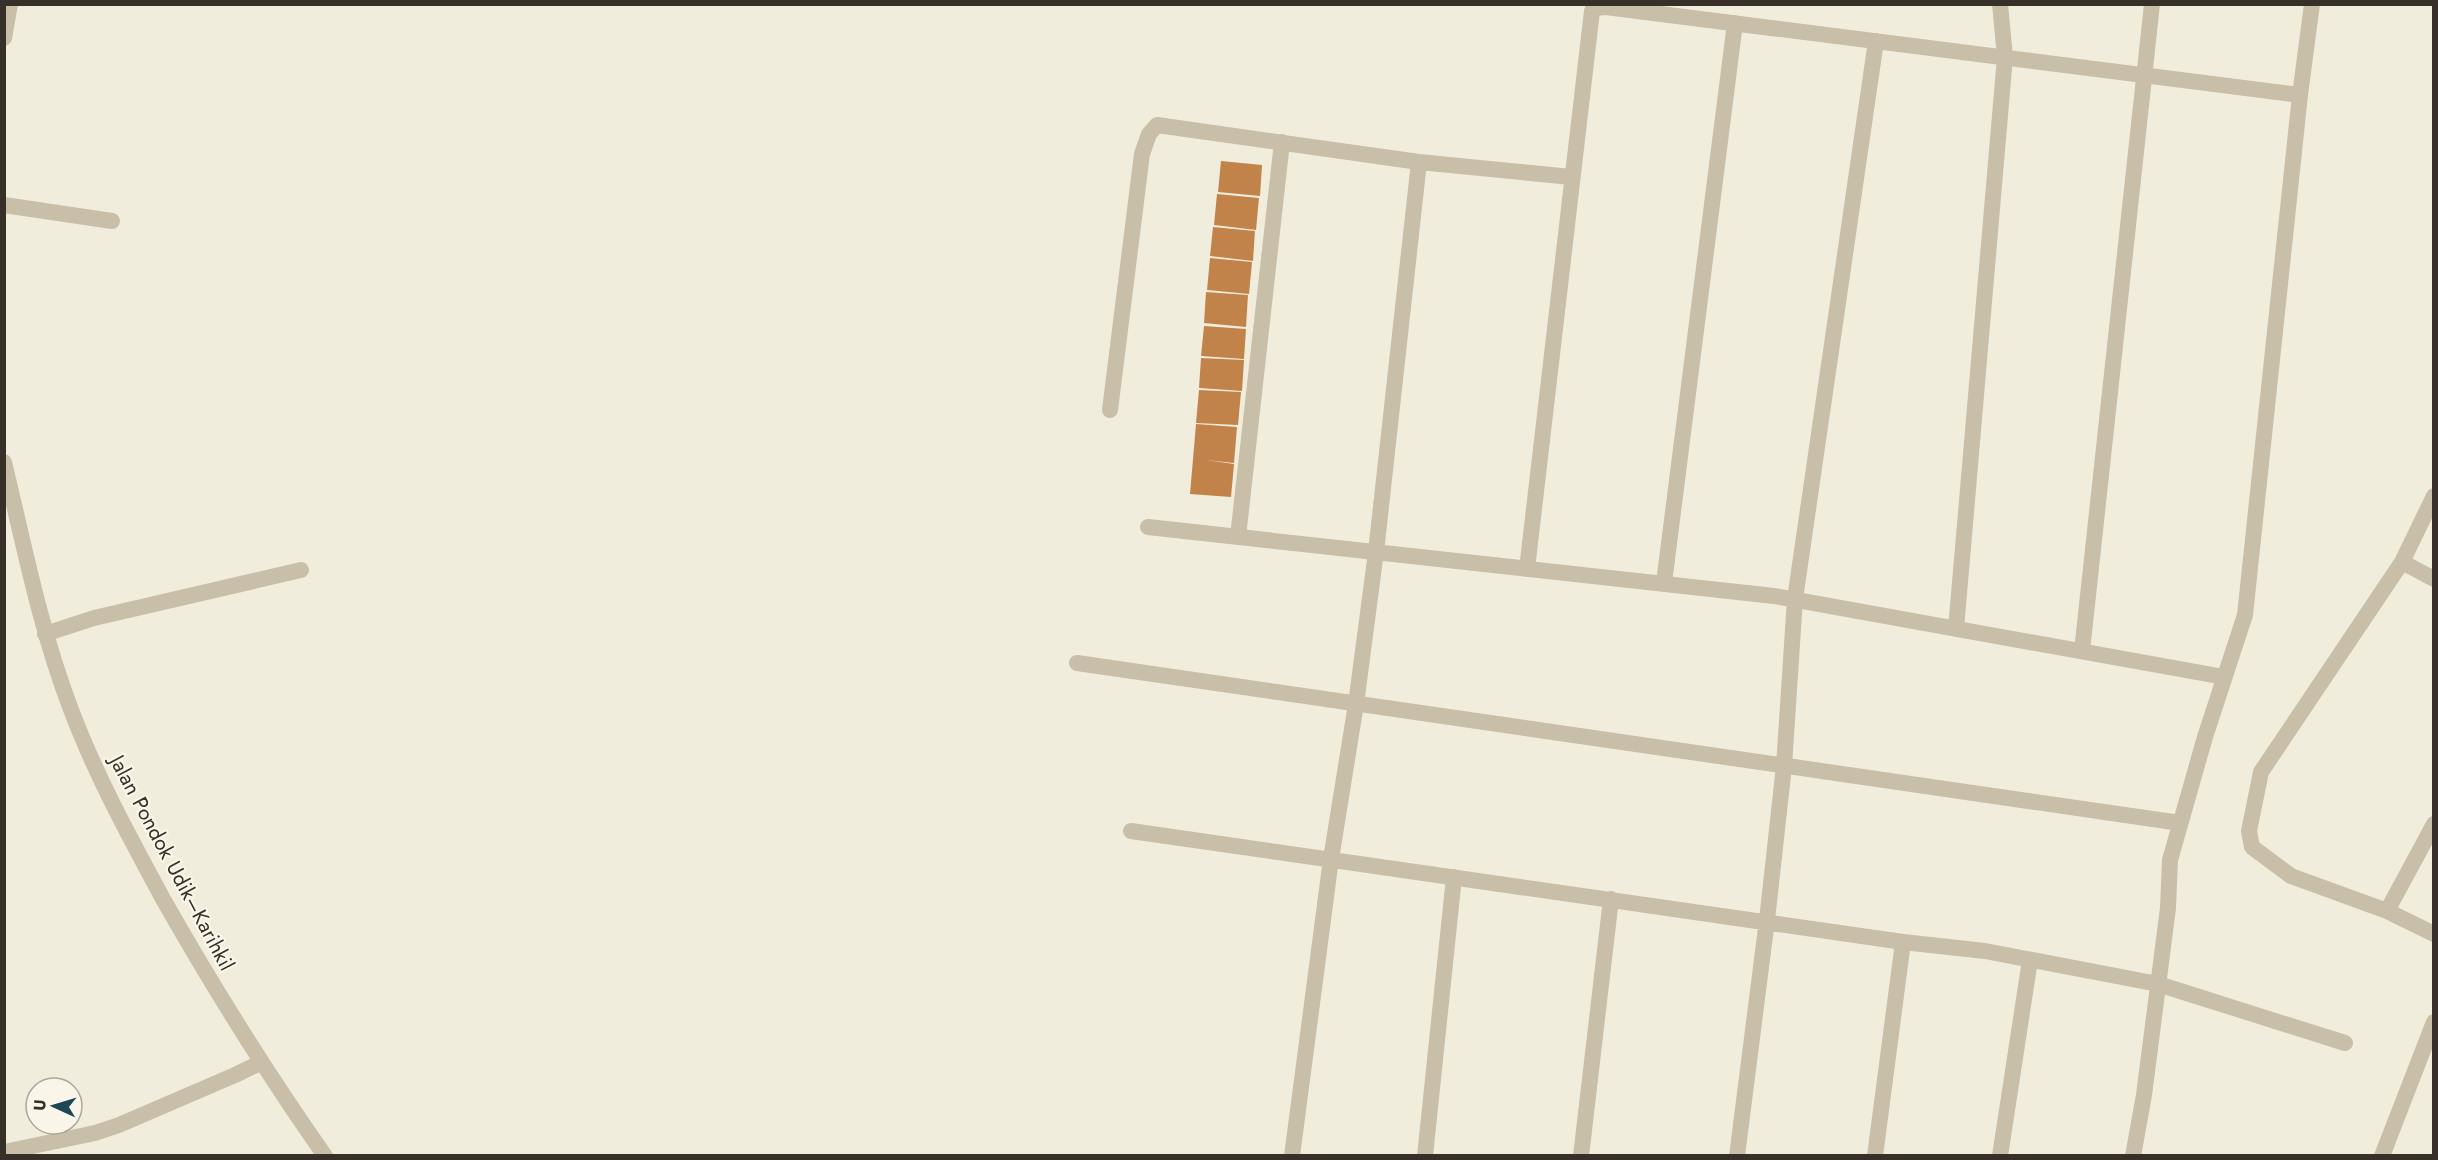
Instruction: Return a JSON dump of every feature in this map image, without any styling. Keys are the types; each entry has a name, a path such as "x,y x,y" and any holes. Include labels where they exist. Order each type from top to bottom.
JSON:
{"street":[{"path":"4,38 10,4"},
{"path":"1956,629 2005,57 2000,4"},
{"path":"2082,651 2152,4"},
{"path":"2133,1155 2168,908 2170,860 2224,677 2245,615 2300,95 2312,4"},
{"path":"1527,569 1571,177 1592,11 1595,8 1606,7 2300,95"},
{"path":"1664,583 1735,23"},
{"path":"1737,1155 1784,766 1795,599 1876,41"},
{"path":"1110,410 1142,154 1149,134 1157,125 1419,162 1571,177"},
{"path":"1238,537 1282,142"},
{"path":"1292,1155 1330,859 1356,704 1376,552 1419,162"},
{"path":"4,205 112,221"},
{"name":"Jalan Pondok Udik–Karihkil","path":"4,462 45,634 90,757 119,819 212,985 260,1062 325,1155"},
{"path":"2433,496 2402,562 2261,772 2249,831 2252,847 2291,876 2387,911 2433,934"},
{"path":"1148,527 1795,599 2224,677"},
{"path":"2402,562 2433,579"},
{"path":"45,634 94,618 301,570"},
{"path":"1077,663 2180,824"},
{"path":"2387,911 2433,824"},
{"path":"1131,831 1767,920 1903,942 1985,951 2158,984 2345,1043"},
{"path":"1425,1155 1454,877"},
{"path":"1581,1155 1611,898"},
{"path":"1875,1155 1903,942"},
{"path":"2000,1155 2030,960"},
{"path":"2382,1155 2433,1022"},
{"path":"4,1152 95,1133 119,1125 236,1076 260,1062"}],"building":[{"path":"1221,161 1262,165 1260,196 1218,192"},
{"path":"1217,194 1259,198 1256,230 1214,225"},
{"path":"1213,227 1255,231 1253,261 1210,256"},
{"path":"1210,258 1252,262 1249,294 1207,290"},
{"path":"1206,292 1248,295 1246,327 1204,323"},
{"path":"1204,326 1246,329 1244,359 1201,356"},
{"path":"1201,358 1244,360 1242,391 1199,388"},
{"path":"1199,390 1241,392 1238,425 1196,423"},
{"path":"1196,424 1237,427 1234,463 1206,460 1234,464 1231,497 1190,494"}]}
